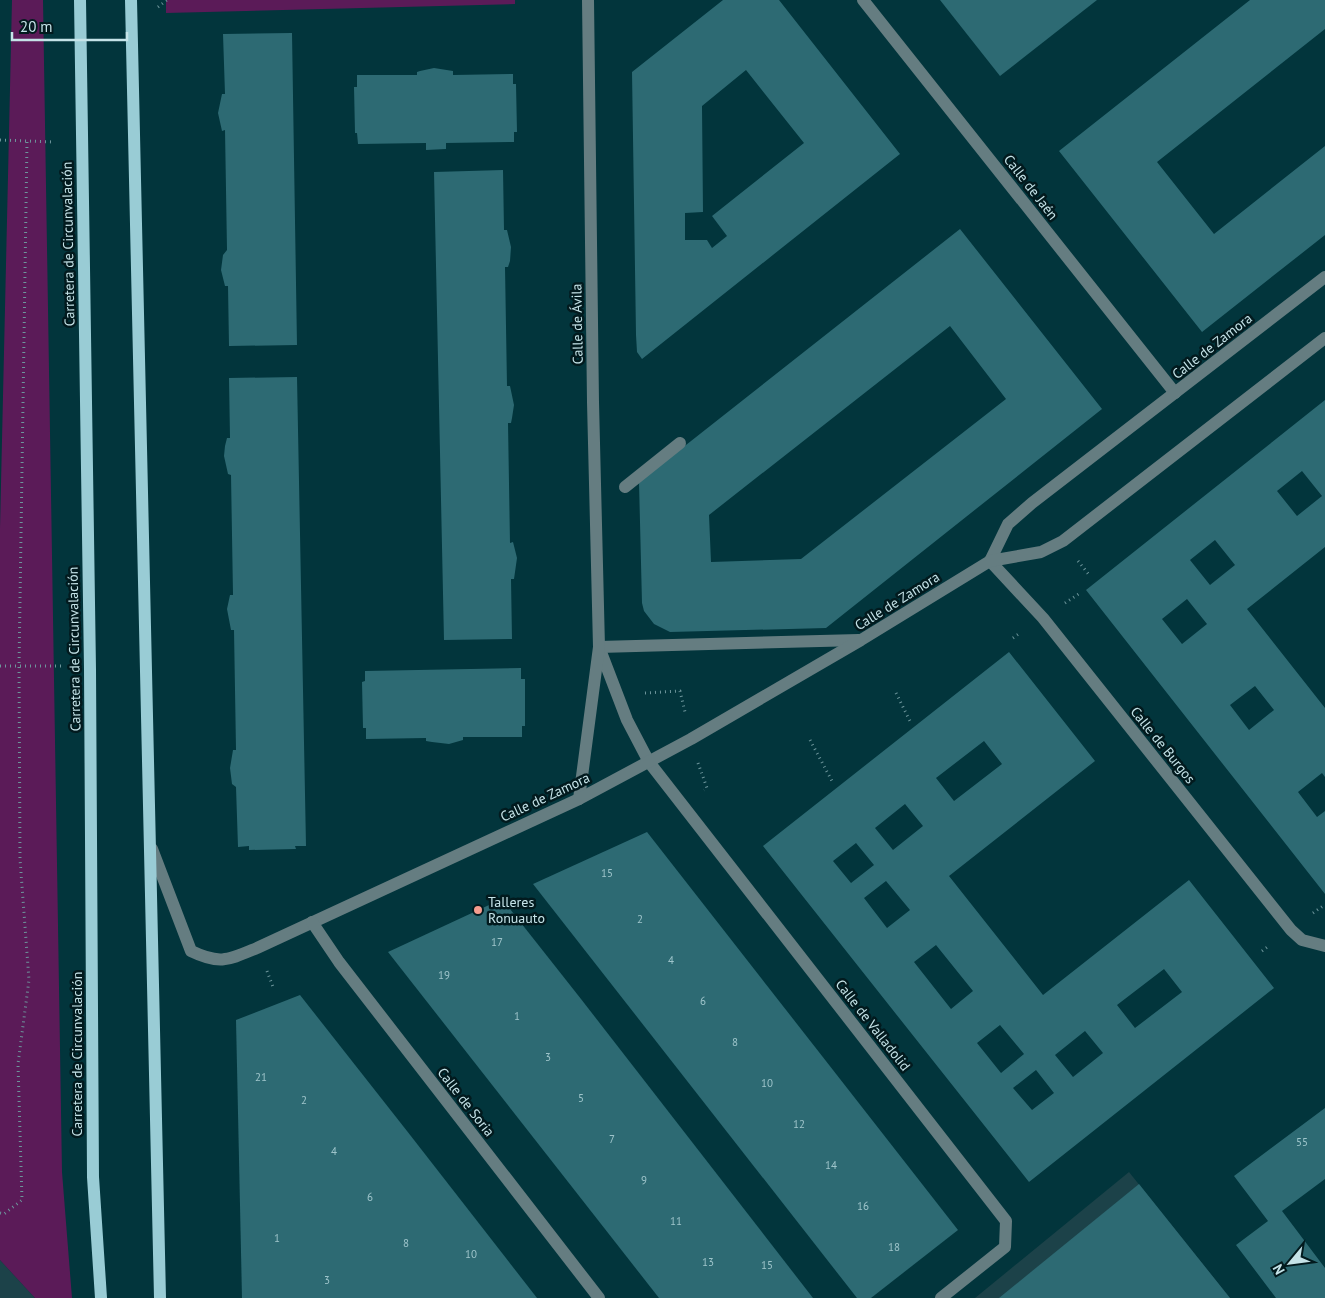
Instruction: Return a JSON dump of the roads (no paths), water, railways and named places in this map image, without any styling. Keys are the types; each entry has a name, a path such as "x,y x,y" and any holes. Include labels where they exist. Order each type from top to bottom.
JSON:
{"main road":[{"name":"Carretera de Circunvalación","path":"80,0 90,679 93,1177 101,1298"},
{"path":"132,0 152,849 160,1298"}],"street":[{"name":"Calle de Ávila","path":"579,799 599,647 593,402 588,0"},
{"name":"Calle de Jaén","path":"863,0 1175,393"},
{"name":"Calle de Zamora","path":"990,561 1008,524 1032,503 1325,277"},
{"name":"Calle de Zamora","path":"152,849 191,951 209,960 232,958 579,799 650,762 861,640 990,561 1041,552 1063,541 1325,338"},
{"path":"625,487 680,443"},
{"name":"Calle de Burgos","path":"990,561 1043,618 1291,930 1302,940 1320,945"},
{"path":"599,647 861,640"},
{"name":"Calle de Ávila","path":"599,647 627,720 650,762"},
{"name":"Calle de Valladolid","path":"650,762 1006,1221 1005,1247 941,1298"},
{"name":"Calle de Soria","path":"312,922 338,962 600,1298"}],"place":[{"name":"Talleres Ronuauto","path":"478,910"}]}
